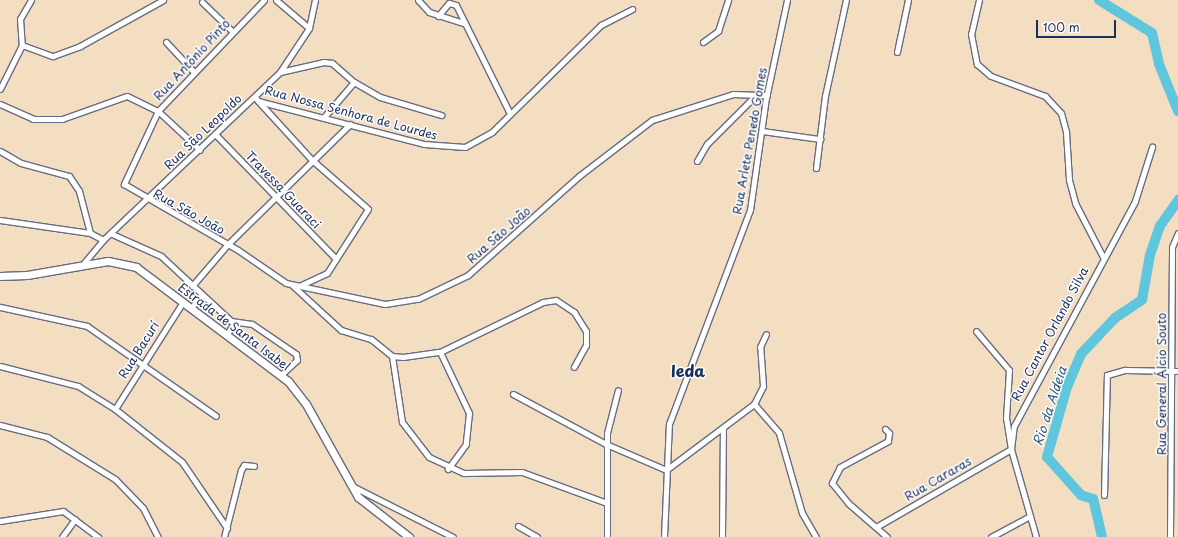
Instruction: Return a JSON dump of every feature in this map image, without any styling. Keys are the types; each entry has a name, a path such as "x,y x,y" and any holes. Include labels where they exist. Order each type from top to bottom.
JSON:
{"main road":[{"name":"Estrada de Santa Isabel","path":"0,276 27,275 84,264 126,263 192,308 281,374 306,404 349,485 367,507 409,537"}],"street":[{"path":"0,89 22,45 20,19 31,0"},
{"path":"22,45 44,55 61,55 163,0"},
{"name":"Rua Antônio Pinto","path":"124,184 158,111 232,31 264,0"},
{"path":"276,0 310,28"},
{"name":"Rua São Leopoldo","path":"84,264 103,240 112,234 215,134 257,99 280,72 310,28 315,0"},
{"path":"418,0 438,16 468,26"},
{"path":"703,42 718,31 728,0"},
{"name":"Rua Arlete Penedo Gomes","path":"664,537 666,470 673,412 750,210 767,95 787,0"},
{"path":"816,168 825,96 846,0"},
{"path":"896,52 908,0"},
{"path":"979,0 971,34 977,64 991,76 1045,96 1061,113 1066,132 1069,180 1075,203 1103,257"},
{"path":"202,2 232,31"},
{"path":"438,16 452,2 468,26 509,112"},
{"name":"Rua Nossa Senhora de Lourdes","path":"257,99 424,144 457,148 492,132 509,112 601,26 632,9"},
{"path":"166,42 194,72"},
{"path":"280,72 324,62 340,69 354,82 380,97 441,115"},
{"path":"324,117 354,82"},
{"path":"697,161 707,144 758,92"},
{"name":"Rua São João","path":"124,184 147,200 228,244 292,285 301,285 385,304 418,299 484,264 579,176 639,127 652,120 732,94 758,92 767,95"},
{"path":"0,104 32,119 62,119 127,96 158,111 200,150"},
{"path":"257,99 312,160 368,210 336,259 322,276 301,285"},
{"path":"192,286 228,244 277,198 312,160 350,124"},
{"path":"762,131 820,139"},
{"name":"Travessa Guaraci","path":"215,134 336,259"},
{"name":"Rua Cantor Orlando Silva","path":"1036,537 1011,449 1014,426 1022,408 1138,194 1152,147"},
{"path":"0,150 21,162 68,176 79,191 90,233"},
{"path":"0,220 90,233 103,240"},
{"name":"Rua General Álcio Souto","path":"1170,537 1175,370 1172,246 1178,233"},
{"path":"112,234 161,256 201,295 234,323 252,324 296,354 297,360 281,374"},
{"path":"292,285 341,330 371,339 392,356 402,422 422,451 448,469 464,472 522,472 607,504"},
{"path":"192,308 201,295"},
{"path":"392,356 440,352 543,302 556,300 574,312 586,331 586,345 574,367"},
{"name":"Rua Bacurí","path":"115,410 142,362 183,302"},
{"path":"0,307 87,326 142,362 216,416"},
{"path":"227,334 234,323"},
{"path":"976,331 1009,370 1006,418 1011,449"},
{"path":"513,394 606,444 666,470 723,430 754,404 763,386 760,347 766,334"},
{"path":"440,352 469,413 466,444 448,469"},
{"path":"0,366 70,384 115,410 182,462 226,528"},
{"path":"1104,495 1107,375 1125,370 1175,370"},
{"path":"606,537 606,444 618,390"},
{"path":"754,404 779,433 810,535 816,537"},
{"path":"0,425 47,437 115,479 143,508 158,537"},
{"path":"885,429 889,433 888,441 840,467 832,477 834,489 888,537"},
{"path":"722,537 723,430"},
{"name":"Rua Cararas","path":"876,527 1011,449"},
{"path":"224,537 241,470 244,464 254,466"},
{"path":"349,485 453,537"},
{"path":"0,521 54,511 75,519 98,537"},
{"path":"991,537 1030,516"},
{"path":"62,537 75,519"},
{"path":"518,526 538,537"}],"waterway":[{"name":"Rio da Aldeia","path":"1099,0 1152,33 1159,64 1178,111"},
{"name":"Rio da Aldeia","path":"1102,537 1093,499 1081,495 1047,457 1067,387 1081,354 1115,318 1142,300 1150,255 1160,226 1178,200"}],"district":[{"name":"Ieda","path":"688,370"}]}
